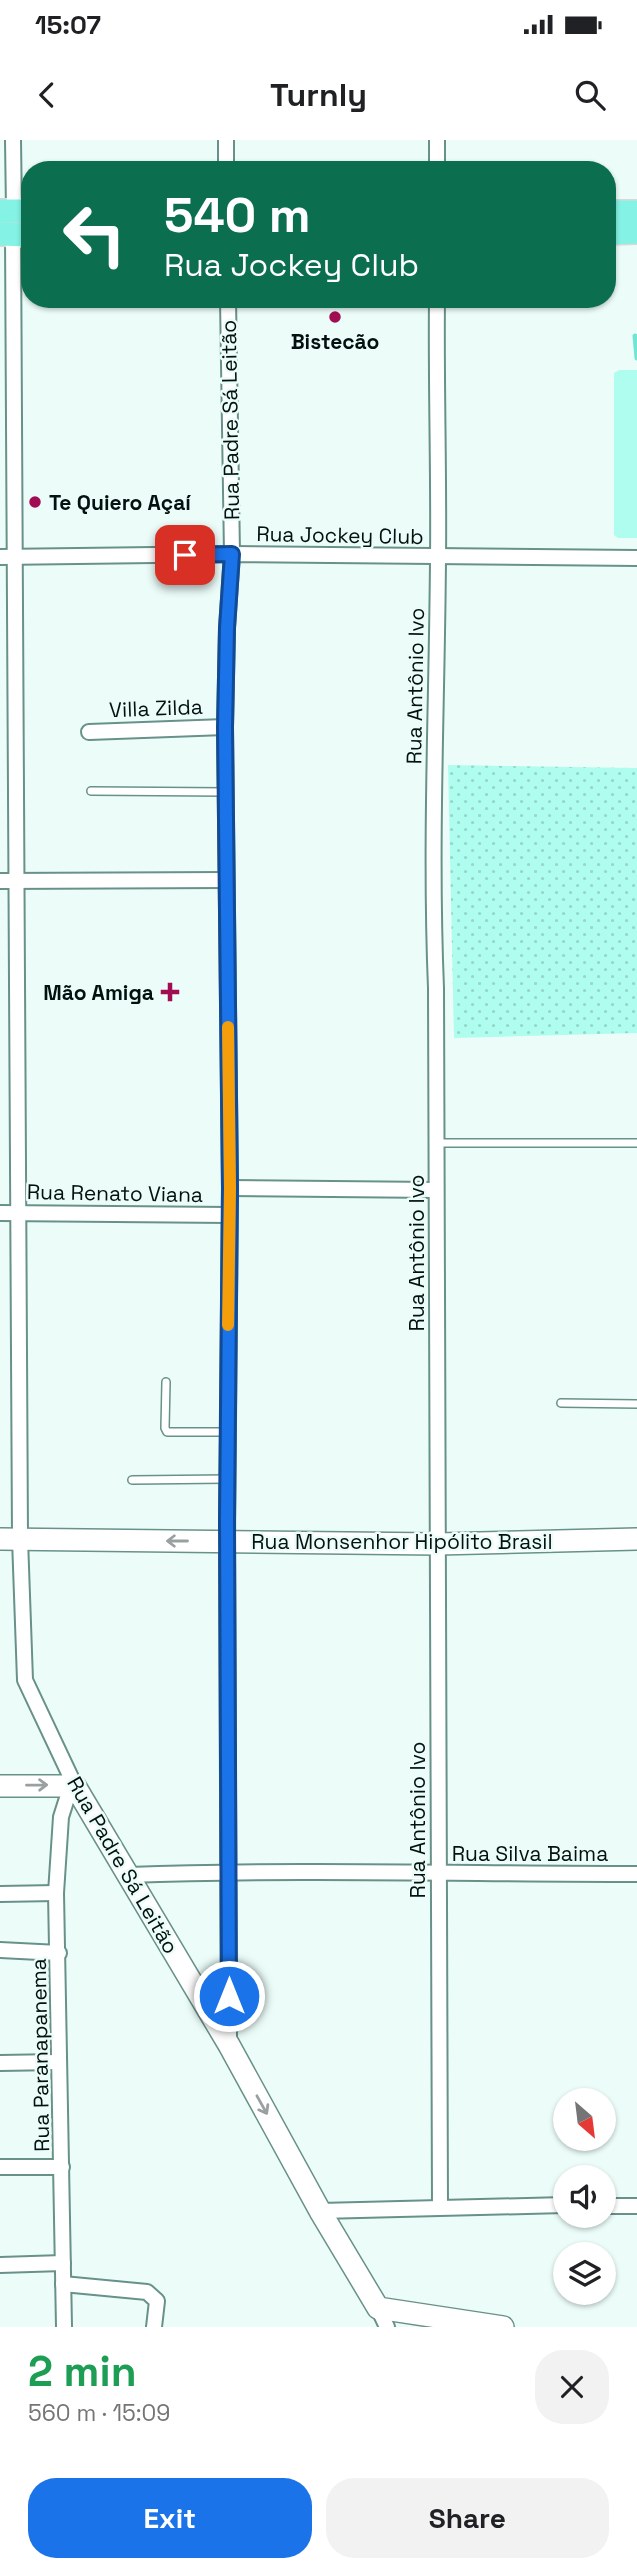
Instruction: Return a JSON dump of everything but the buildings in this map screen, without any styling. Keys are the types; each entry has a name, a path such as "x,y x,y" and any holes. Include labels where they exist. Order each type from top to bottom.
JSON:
{"main road":[{"path":"616,212 637,212"},
{"path":"616,233 637,232"},
{"name":"Rua Monsenhor Hipólito Brasil","path":"10,1539 439,1544 637,1539"},
{"path":"0,1786 75,1786"},
{"name":"Rua Padre Sá Leitão","path":"75,1786 229,2045 382,2318"},
{"path":"382,2318 503,2327"}],"street":[{"path":"13,140 14,211"},
{"path":"226,140 226,161"},
{"path":"437,140 437,161"},
{"path":"10,1539 17,1212 16,880 7,557 14,234"},
{"name":"Rua Padre Sá Leitão","path":"228,308 232,554 225,727 230,1188 227,1432 229,2045"},
{"name":"Rua Antônio Ivo","path":"437,308 438,557 432,884 436,988 440,2207"},
{"name":"Rua Jockey Club","path":"7,557 232,554 637,558"},
{"name":"Villa Zilda","path":"89,732 225,727"},
{"path":"0,881 226,880"},
{"path":"230,1188 436,1190"},
{"name":"Rua Renato Viana","path":"0,1213 229,1215"},
{"name":"Rua Padre Sá Leitão","path":"10,1539 25,1680 75,1786"},
{"name":"Rua Paranapanema","path":"64,2327 57,1893 61,1817 68,1795 75,1786"},
{"name":"Rua Silva Baima","path":"129,1875 228,1871 437,1875 637,1874"},
{"path":"0,1894 57,1893"},
{"path":"0,1950 59,1953"},
{"path":"0,2063 58,2062"},
{"path":"0,2167 62,2167"},
{"path":"320,2211 553,2205"},
{"path":"616,2206 637,2206"},
{"path":"0,2265 63,2263"},
{"path":"63,2284 147,2292 157,2301 154,2327"}],"lane":[{"path":"91,791 226,792"},
{"path":"436,1143 637,1143"},
{"path":"166,1382 167,1432 227,1432"},
{"path":"561,1403 637,1404"},
{"path":"132,1480 227,1479"}],"green space":[{"path":"619,370 637,370 637,538 618,538 614,535 614,373"},
{"path":"448,765 637,768 637,1033 454,1038"}],"waterway":[{"path":"635,336 637,358"}],"slow traffic":[{"path":"228,1027 228,1325"}],"place":[{"name":"Bistecão","path":"335,317"},
{"name":"Te Quiero Açaí","path":"35,502"},
{"name":"Mão Amiga","path":"170,992"}],"route":[{"path":"185,555 232,554 225,727 230,1188 227,1520 229,1996"}]}
